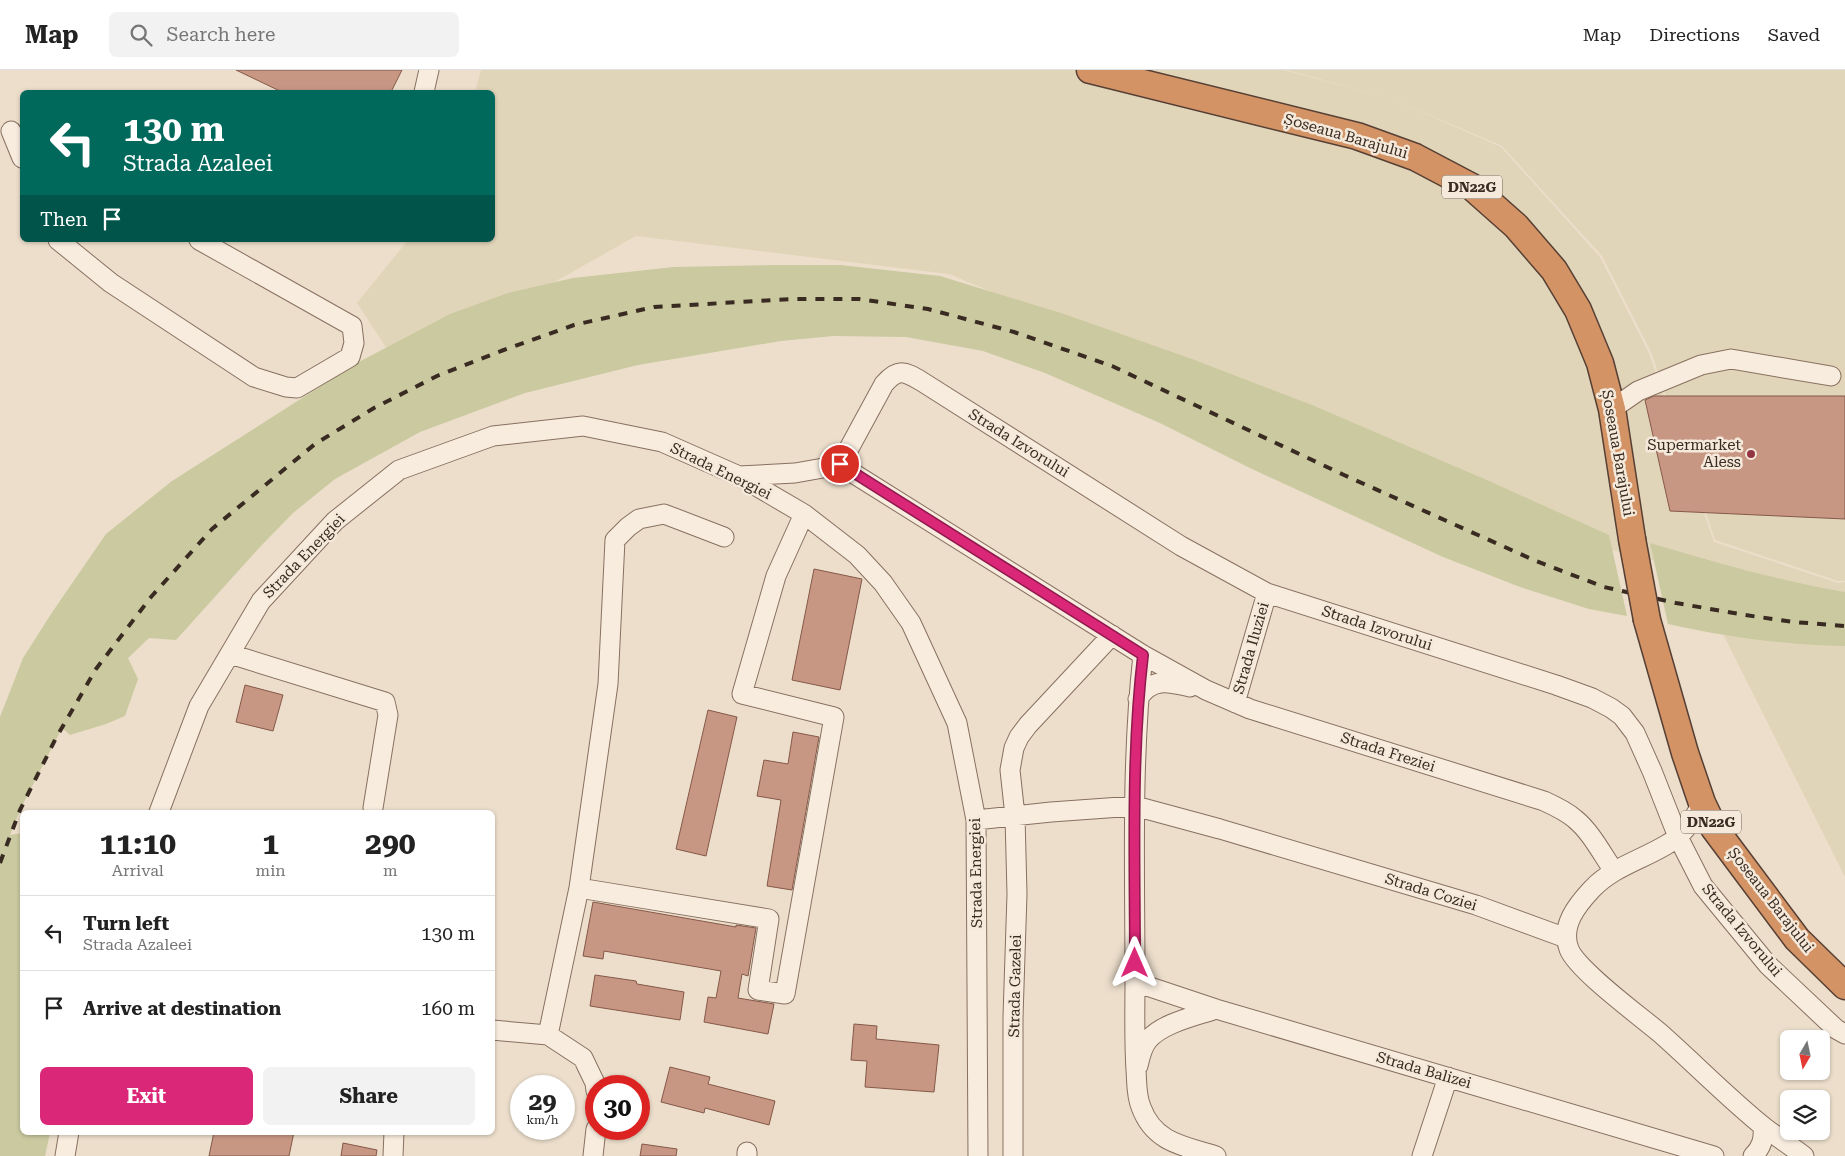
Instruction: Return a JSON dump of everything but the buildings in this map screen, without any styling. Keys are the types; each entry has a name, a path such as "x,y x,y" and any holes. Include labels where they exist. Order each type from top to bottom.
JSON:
{"highway":[{"name":"Șoseaua Barajului","path":"1090,70 1357,136 1415,156 1472,187 1516,226 1554,270 1582,319 1600,363 1612,409 1632,540 1647,620 1702,802 1714,828 1797,939 1845,986"}],"street":[{"path":"425,90 430,70"},
{"path":"11,130 20,153"},
{"path":"60,242 111,283 254,377 286,387 297,388 350,357 354,343 352,326 203,242"},
{"path":"1612,409 1638,391 1701,365 1731,359 1831,376"},
{"name":"Strada Izvorului","path":"840,464 884,384 892,375 901,373 921,381 1181,546 1267,593 1556,685 1592,698 1612,708 1622,716 1635,733 1678,837 1703,886 1768,965 1836,1028 1845,1034"},
{"name":"Strada Energiei","path":"160,810 200,706 261,601 335,521 399,470 493,436 583,426 662,442 738,476 804,514 857,555 883,583 911,622 957,724 976,820 978,1156"},
{"path":"738,476 795,473 840,464"},
{"name":"Strada Freziei","path":"840,464 1143,655 1206,690 1235,703 1544,801 1576,820 1614,871"},
{"path":"548,1035 579,888 608,684 615,540 639,519 664,514 724,537"},
{"path":"579,888 769,919 758,990 785,994 834,717 742,694 776,576 804,514"},
{"name":"Strada Iluziei","path":"1235,703 1267,593"},
{"name":"Strada Gazelei","path":"1012,1156 1017,894 1015,816 1010,770 1013,754 1019,737 1028,725 1112,635"},
{"path":"230,654 385,702 388,715 373,808"},
{"path":"1143,655 1138,699 1135,806 1134,1038 1136,1092 1141,1108 1151,1125 1167,1140 1216,1156"},
{"path":"1138,699 1142,692 1155,683 1177,684 1206,690"},
{"path":"1702,802 1694,819 1678,837 1667,845 1614,871 1593,888 1579,905 1567,926 1566,938 1572,955 1584,969 1661,1034 1763,1126 1804,1156"},
{"name":"Strada Coziei","path":"976,820 1135,806 1220,829 1476,905 1566,938"},
{"name":"Strada Balizei","path":"1135,982 1216,1009 1448,1077 1670,1150 1714,1156"},
{"path":"1136,1072 1141,1053 1148,1040 1170,1024 1216,1009"},
{"path":"495,1030 548,1035 583,1058 591,1075"},
{"path":"1422,1156 1448,1077"},
{"path":"1753,1156 1759,1150 1764,1138 1763,1126"},
{"path":"65,1156 68,1135"},
{"path":"393,1156 394,1135"},
{"path":"593,1156 595,1140"}],"shaded area":[{"path":"481,70 1284,70 1392,99 1501,147 1600,257 1649,353 1714,542 1838,583 1845,582 1845,877 1691,570 1589,544 949,274 636,236 400,369 357,303 406,242 495,242 495,90 476,90"},
{"path":"1287,70 1845,70 1845,581 1838,581 1715,540 1651,352 1602,256 1502,146 1392,99"}],"green space":[{"path":"840,265 940,276 1064,314 1192,359 1312,405 1609,535 1627,616 1589,609 1520,587 1443,557 1250,468 1160,423 1045,373 983,351 906,337 833,336 781,341 638,365 525,393 420,432 335,479 293,513 176,640 149,638 128,658 138,679 125,716 70,735 62,728 20,810 10,835 20,833 20,1135 50,1135 45,1156 0,1156 0,717 23,658 106,534 172,481 357,363 450,314 508,293 573,278 674,267"},
{"path":"1650,543 1771,577 1845,592 1845,646 1756,640 1668,624"}],"railway":[{"path":"0,863 20,810 56,738 96,669 151,597 212,529 315,444 374,408 437,376 574,325 654,307 792,299 859,299 928,309 1014,332 1112,366 1344,475 1536,561 1604,587 1676,603 1745,615 1794,622 1845,626"}],"place":[{"name":"Supermarket Aless","path":"1751,454"}],"route":[{"path":"840,464 1143,655 1138,699 1135,806 1135,963"}]}
